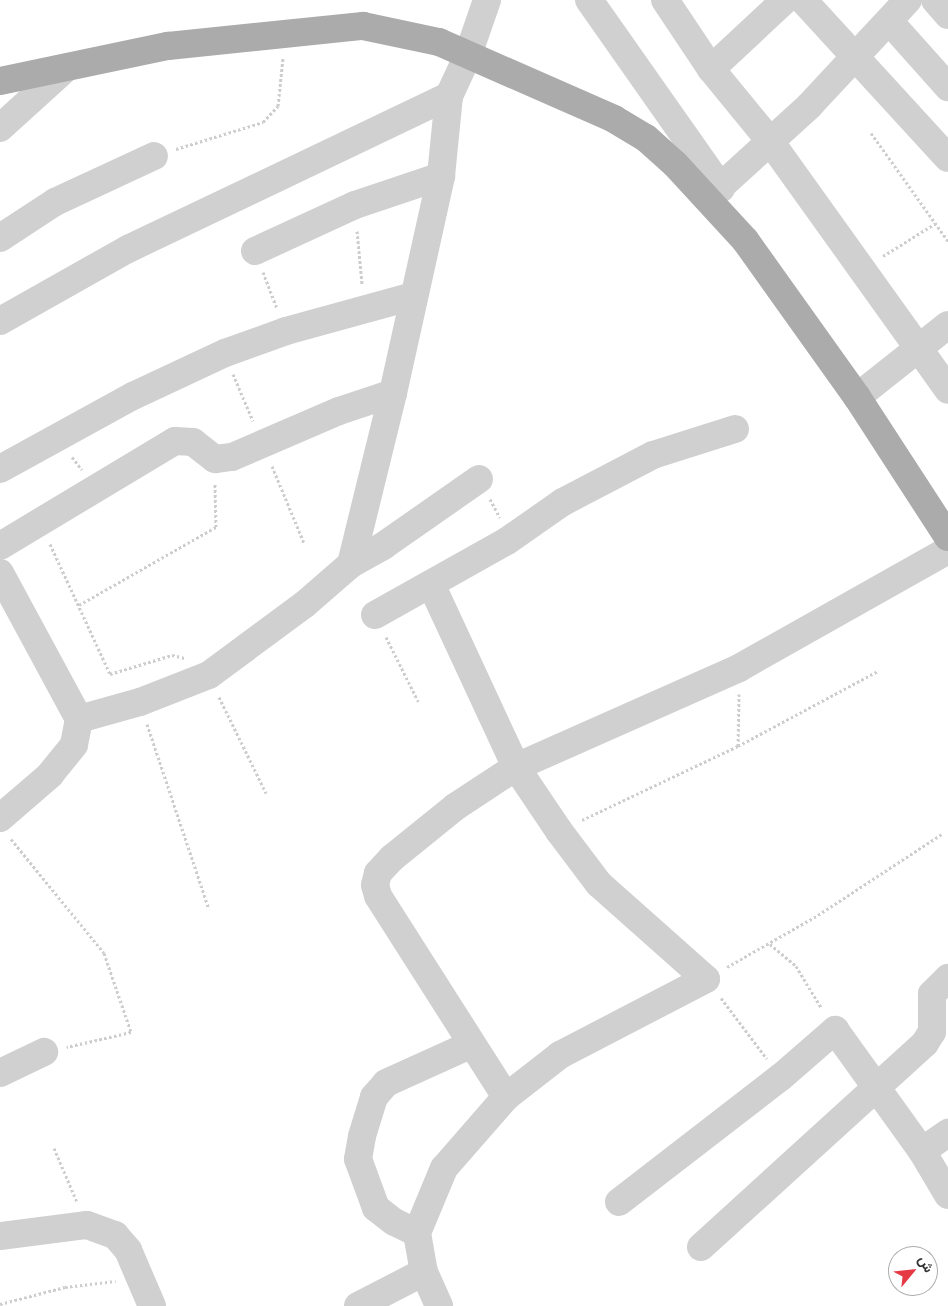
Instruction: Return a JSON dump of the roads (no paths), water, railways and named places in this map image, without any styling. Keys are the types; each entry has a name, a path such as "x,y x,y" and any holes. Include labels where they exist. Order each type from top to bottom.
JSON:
{"main road":[{"path":"0,81 168,46 286,32 363,26 439,42 614,120 646,138 715,193 745,240 857,397 948,537"}],"street":[{"path":"350,564 393,393 441,176 449,96 468,55 488,0"},
{"path":"589,0 715,193 809,106 896,8 948,87"},
{"path":"665,0 711,69 770,141 948,390"},
{"path":"711,69 785,0"},
{"path":"803,0 948,158"},
{"path":"935,0 948,15"},
{"path":"0,128 66,68"},
{"path":"0,322 128,249 449,96"},
{"path":"0,238 55,202 154,156"},
{"path":"255,250 355,205 441,176"},
{"path":"0,470 56,437 134,396 224,353 286,331 413,296"},
{"path":"857,397 948,325"},
{"path":"0,546 40,523 95,486 175,441 193,442 215,459 232,456 262,442 393,393"},
{"path":"376,615 507,541 563,502 653,455 735,429"},
{"path":"80,719 140,702 209,676 305,604 350,564 383,546 479,479"},
{"path":"506,1097 378,896 375,885 378,873 392,858 455,807 516,767 739,668 948,550"},
{"path":"0,573 80,719 74,745 50,775 3,825"},
{"path":"431,584 516,767 559,831 598,884 706,979 560,1055 506,1097 444,1168 417,1233 424,1272 439,1306"},
{"path":"700,1247 925,1043 932,1032 932,994 948,978"},
{"path":"619,1202 781,1077 835,1030 922,1151 948,1194"},
{"path":"417,1233 394,1222 376,1208 358,1159 362,1136 374,1097 386,1083 472,1044"},
{"path":"0,1073 44,1052"},
{"path":"922,1151 948,1133"},
{"path":"0,1236 88,1225 115,1235 128,1250 142,1278 152,1306"},
{"path":"358,1306 424,1272"}]}
